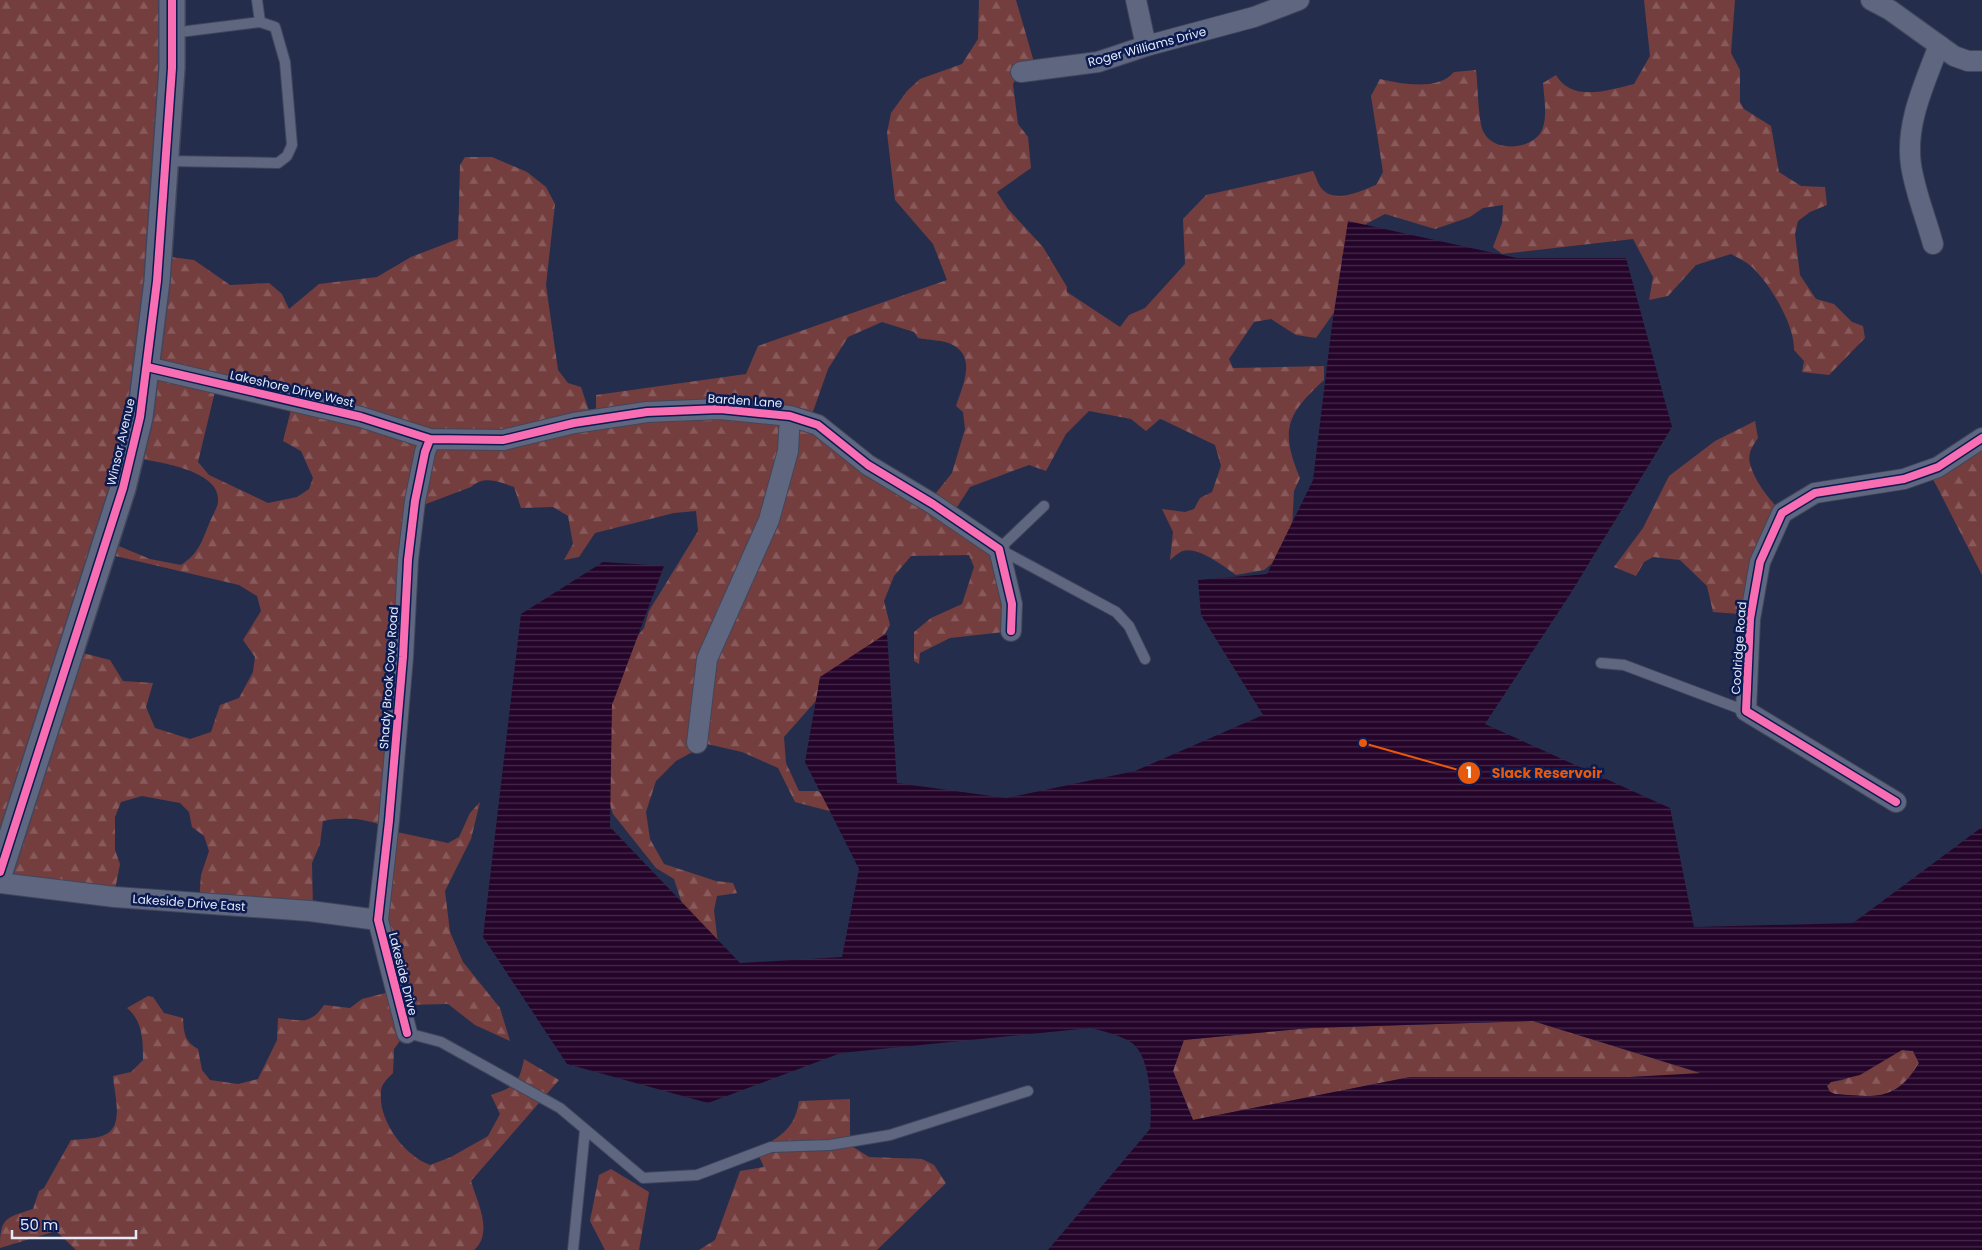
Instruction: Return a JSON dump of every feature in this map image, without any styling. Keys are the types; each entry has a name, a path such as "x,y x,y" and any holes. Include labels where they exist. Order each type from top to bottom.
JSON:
{"street":[{"name":"Winsor Avenue","path":"0,872 123,488 140,417 157,281 172,33 172,0"},
{"path":"1136,0 1146,46"},
{"name":"Roger Williams Drive","path":"1020,72 1098,62 1146,46 1254,17 1299,0"},
{"path":"1871,0 1961,59 1982,61"},
{"path":"1933,244 1912,171 1910,141 1918,103 1939,45"},
{"name":"Lakeshore Drive West","path":"147,366 353,414 430,439"},
{"name":"Barden Lane","path":"430,439 503,440 574,423 647,412 720,409 790,416 818,425 868,465 933,504 999,549"},
{"path":"697,743 708,659 769,520 788,451 790,416"},
{"name":"Coolridge Road","path":"1896,802 1746,711 1750,620 1760,562 1782,513 1815,493 1904,479 1938,467 1982,438"},
{"name":"Shady Brook Cove Road","path":"378,920 389,822 411,530 425,452 430,439"},
{"path":"999,549 1012,604 1011,631"},
{"name":"Lakeside Drive East","path":"0,883 115,897 310,911 378,920"},
{"name":"Lakeside Drive","path":"378,920 407,1033"}],"lane":[{"path":"257,0 260,22"},
{"path":"165,161 278,163 287,156 292,146 285,62 275,27 260,22 172,33"},
{"path":"1044,506 999,549 1116,612 1129,626 1145,659"},
{"path":"1601,663 1624,665 1746,711"},
{"path":"407,1033 441,1042 560,1108 643,1178 696,1175 771,1146 830,1145 890,1135 1028,1091"},
{"path":"573,1250 586,1130"}],"green space":[{"path":"0,0 174,0 163,256 194,260 230,285 269,283 282,294 289,309 319,284 377,277 411,257 458,239 460,165 465,157 492,157 527,172 546,187 555,204 546,285 558,370 568,383 581,387 591,417 596,418 596,395 746,374 758,346 947,280 933,244 895,200 887,133 891,113 907,91 920,79 962,64 978,39 979,0 1016,0 1036,69 1019,74 1013,84 1018,124 1028,137 1031,168 997,192 1008,209 1043,247 1067,287 1067,292 1120,327 1129,315 1145,308 1185,264 1183,219 1206,195 1313,171 1322,189 1334,196 1356,193 1376,185 1383,172 1371,96 1380,79 1399,83 1429,84 1439,82 1454,72 1476,70 1481,126 1487,138 1501,145 1518,146 1526,144 1539,135 1542,130 1545,117 1543,83 1556,75 1563,84 1581,92 1603,91 1634,84 1650,56 1644,0 1735,0 1731,53 1740,70 1740,102 1744,109 1771,126 1779,172 1801,186 1825,187 1827,205 1810,212 1798,221 1795,234 1800,275 1816,299 1834,304 1852,322 1863,326 1865,338 1829,375 1802,372 1804,361 1794,350 1786,317 1773,294 1752,267 1731,254 1696,265 1668,296 1649,300 1653,277 1633,239 1502,254 1493,247 1502,223 1503,205 1483,208 1470,217 1435,229 1385,214 1366,224 1342,256 1343,300 1316,338 1296,335 1271,319 1254,322 1229,359 1233,368 1324,366 1324,380 1301,403 1290,424 1290,447 1300,478 1294,491 1292,528 1284,554 1264,570 1236,575 1211,558 1189,550 1178,553 1170,560 1173,532 1162,509 1185,512 1194,509 1200,498 1212,492 1221,466 1215,445 1160,419 1146,431 1131,419 1089,411 1066,434 1046,471 1029,465 970,487 950,518 992,558 1008,605 1004,632 950,638 920,653 919,664 914,661 914,632 931,618 962,604 974,567 969,555 911,556 894,576 884,601 890,625 882,639 838,676 784,737 786,763 799,791 818,791 844,815 795,802 778,768 742,752 707,744 676,761 656,781 646,812 650,839 664,864 716,881 733,883 737,893 717,896 714,910 719,953 695,943 674,879 656,868 613,814 597,764 590,725 629,647 644,628 649,611 698,531 696,511 674,513 595,533 579,557 564,560 573,544 568,516 553,507 521,508 514,487 503,483 482,481 418,507 392,831 448,843 459,837 470,813 480,802 471,839 445,891 450,932 463,962 500,1008 510,1041 475,1025 448,1004 403,1005 408,1030 394,1049 393,1073 382,1086 381,1103 384,1114 395,1136 411,1154 430,1165 451,1157 488,1136 500,1114 491,1095 506,1090 515,1083 520,1074 524,1059 559,1080 471,1181 480,1207 483,1226 483,1235 480,1243 474,1250 76,1250 56,1231 0,1248 3,1224 11,1217 33,1209 39,1191 44,1188 71,1140 102,1136 114,1126 117,1110 113,1076 131,1072 143,1060 139,1025 127,1008 148,996 153,997 164,1013 183,1018 187,1040 198,1049 202,1070 210,1080 238,1084 258,1079 277,1040 278,1018 309,1019 319,1012 324,1005 350,1008 362,999 397,990 380,920 390,828 373,822 357,819 323,821 320,844 312,863 313,911 199,901 201,875 209,851 204,836 192,827 189,812 180,803 142,796 121,802 115,817 115,850 120,864 114,895 0,884","holes":["882,322 914,332 918,338 949,343 960,351 964,357 966,373 956,406 963,412 965,429 952,473 924,508 810,420 828,369 848,337","217,383 293,402 283,441 301,451 313,478 309,489 297,497 268,503 209,475 198,462","136,458 172,465 199,475 210,482 216,491 218,502 201,542 196,552 181,565 150,559 109,542","107,554 239,585 257,596 261,611 243,640 255,657 253,672 239,698 220,705 211,732 190,739 155,728 146,707 153,683 123,681 110,660 75,651"]},
{"path":"1755,421 1758,438 1750,453 1750,464 1755,478 1773,503 1783,513 1752,615 1713,612 1707,586 1680,560 1653,557 1644,562 1636,576 1614,567 1643,528 1669,476 1715,441"},
{"path":"1982,438 1982,575 1930,473"},
{"path":"1533,1021 1703,1074 1630,1077 1410,1077 1193,1120 1173,1071 1183,1040 1310,1028"},
{"path":"1902,1050 1913,1051 1919,1063 1902,1085 1893,1091 1873,1096 1835,1094 1830,1092 1827,1086 1831,1082 1843,1080"},
{"path":"850,1099 850,1145 869,1157 922,1159 934,1165 946,1183 877,1250 699,1250 715,1240 740,1171 764,1167 756,1150 785,1131 794,1119 799,1101"},
{"path":"611,1169 649,1192 639,1250 605,1250 590,1221 599,1175"}],"shaded area":[{"path":"1348,221 1517,258 1626,258 1672,427 1569,596 1485,724 1670,808 1694,927 1853,923 1982,827 1982,1250 1048,1250 1150,1129 1150,1087 1142,1056 1133,1044 1115,1035 1090,1028 841,1053 708,1103 567,1064 483,937 521,614 603,562 664,566 612,705 610,827 740,963 842,957 859,869 805,762 820,677 887,633 897,783 1006,798 1135,771 1263,715 1201,615 1198,580 1267,574 1313,480 1332,325","holes":["1533,1021 1701,1073 1630,1077 1410,1077 1193,1120 1173,1071 1184,1040 1310,1028","1902,1050 1913,1051 1919,1063 1902,1085 1893,1091 1873,1096 1835,1094 1830,1092 1827,1086 1831,1082 1860,1075"]}],"cycle path":[{"path":"0,872 123,488 140,417 157,281 172,68 172,0"},
{"path":"147,367 361,417 430,439 503,440 574,423 647,412 720,409 790,416 818,425 868,465 933,504 999,549 1012,604 1011,631"},
{"path":"1896,802 1746,711 1750,619 1760,562 1782,513 1815,493 1904,479 1938,467 1982,438"},
{"path":"407,1033 378,920 389,821 403,657 408,560 415,501 425,452 430,439"}],"place":[{"name":"Slack Reservoir","path":"1363,743"}]}
